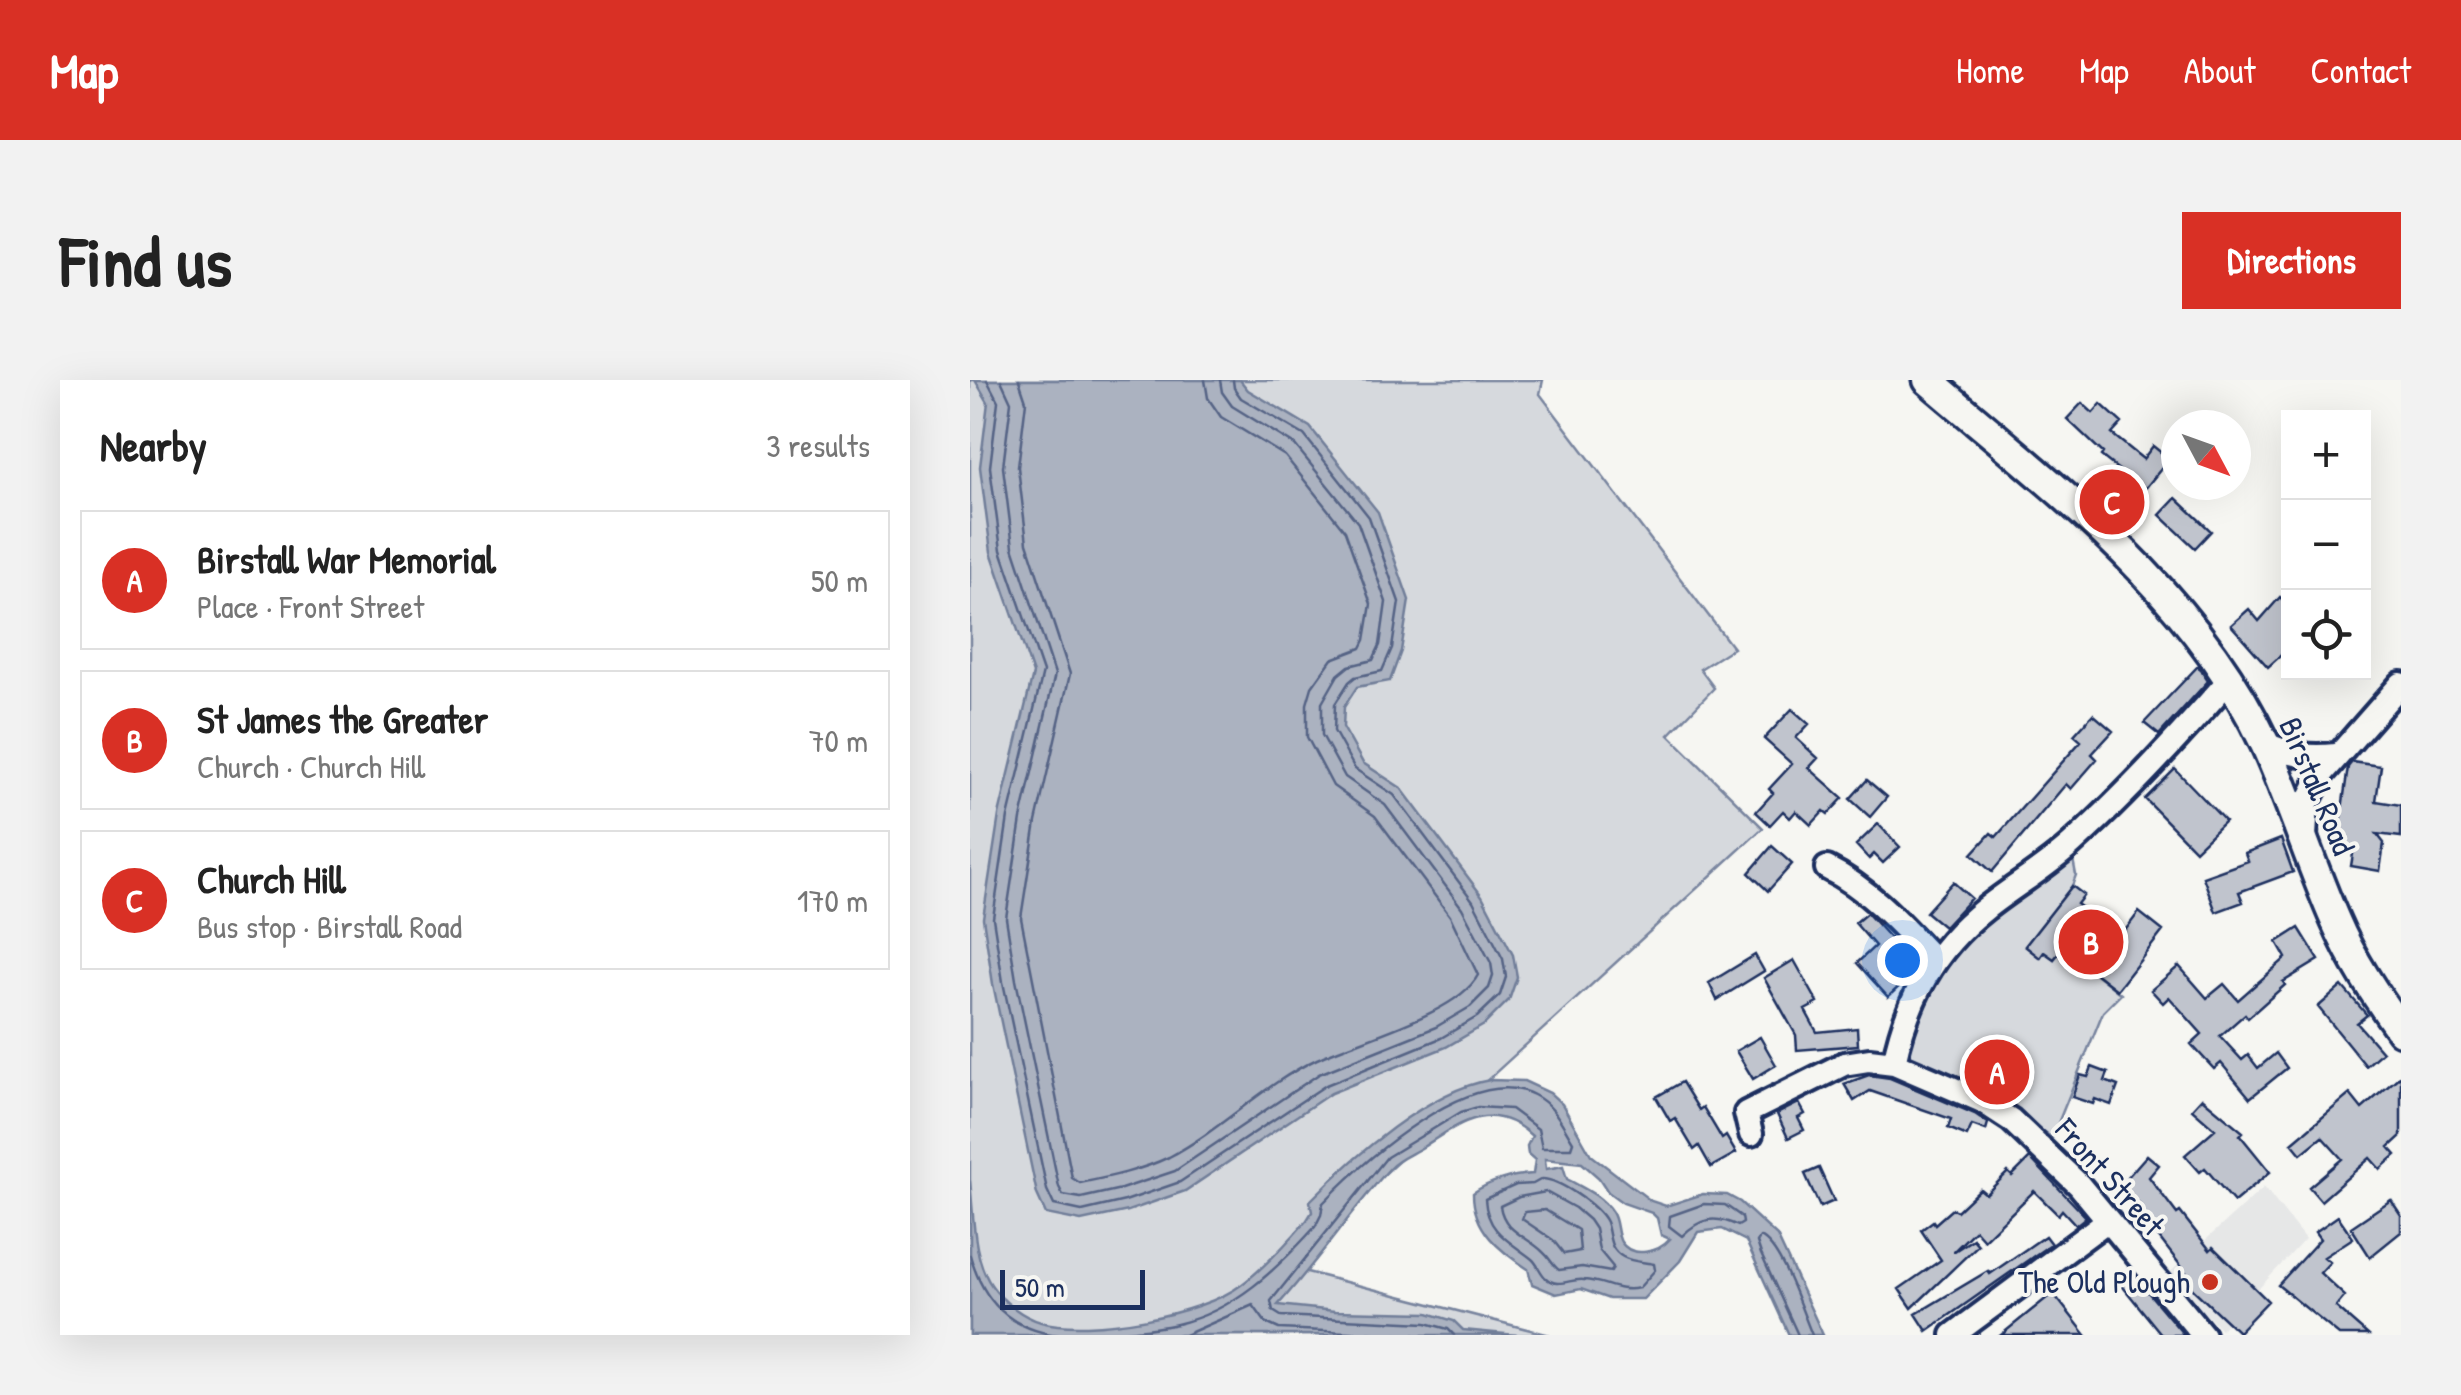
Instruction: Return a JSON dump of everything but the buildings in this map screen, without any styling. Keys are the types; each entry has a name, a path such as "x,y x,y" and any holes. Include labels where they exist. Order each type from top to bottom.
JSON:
{"street":[{"name":"Birstall Road","path":"1928,380 2086,514 2151,578 2197,632 2264,743 2349,949 2401,1031"},
{"path":"1744,1114 1844,1064 1870,1060 1894,1063 1902,1023 1916,990 1935,961 1982,910 2050,864 2135,786 2229,680"},
{"path":"2304,844 2307,802 2336,755 2401,684"},
{"path":"2264,743 2291,755 2336,755"},
{"path":"1828,868 1882,906 1935,961"},
{"name":"Front Street","path":"1894,1063 1982,1101 2011,1120 2079,1186 2204,1335"},
{"path":"1953,1335 2108,1220"}],"shaded area":[{"path":"970,380 1543,380 1540,394 1733,648 1700,669 1714,688 1669,735 1763,828 1284,1266 1550,1335 970,1335"},
{"path":"2073,859 2076,875 2072,886 2025,946 2040,957 2044,952 2054,959 2063,948 2121,994 2103,1012 2052,1138 2004,1102 2015,1079 2004,1056 1987,1062 1972,1090 1907,1057 1912,1026 1942,967 1991,916"},
{"path":"2264,1187 2305,1239 2221,1329 2166,1276"}],"water":[{"path":"975,380 1240,380 1248,390 1310,427 1378,512 1409,600 1401,651 1390,681 1357,687 1344,707 1343,727 1363,763 1401,788 1482,896 1513,955 1517,977 1509,1000 1484,1025 1446,1047 1331,1093 1185,1191 1128,1211 1081,1221 1046,1214 1037,1194 983,918 999,815 1033,674 991,552 980,467 988,402"},
{"path":"1490,1080 1524,1081 1550,1093 1562,1104 1591,1155 1651,1201 1666,1206 1703,1194 1727,1195 1740,1202 1777,1236 1823,1335 1789,1335 1746,1241 1722,1229 1698,1232 1680,1261 1643,1299 1609,1299 1581,1289 1556,1294 1532,1284 1528,1269 1483,1229 1474,1206 1473,1193 1479,1189 1502,1179 1533,1174 1535,1160 1528,1154 1527,1146 1532,1136 1517,1125 1490,1117 1464,1123 1393,1165 1278,1305 1428,1313 1454,1321 1463,1330 1516,1335 970,1335 970,1181 975,1235 985,1275 1014,1308 1034,1320 1061,1325 1144,1320 1200,1305 1241,1285 1300,1228 1312,1212 1310,1201 1348,1165 1418,1111 1467,1086","holes":["1545,1159 1582,1163 1623,1203 1652,1213 1661,1235 1670,1239 1646,1252 1632,1251 1621,1242 1608,1206 1567,1179 1563,1166 1546,1169"]}],"place":[{"name":"Church Hill","path":"2112,502"},
{"name":"St James the Greater","path":"2091,942"},
{"name":"Birstall War Memorial","path":"1997,1072"},
{"name":"The Old Plough","path":"2210,1282"}]}
